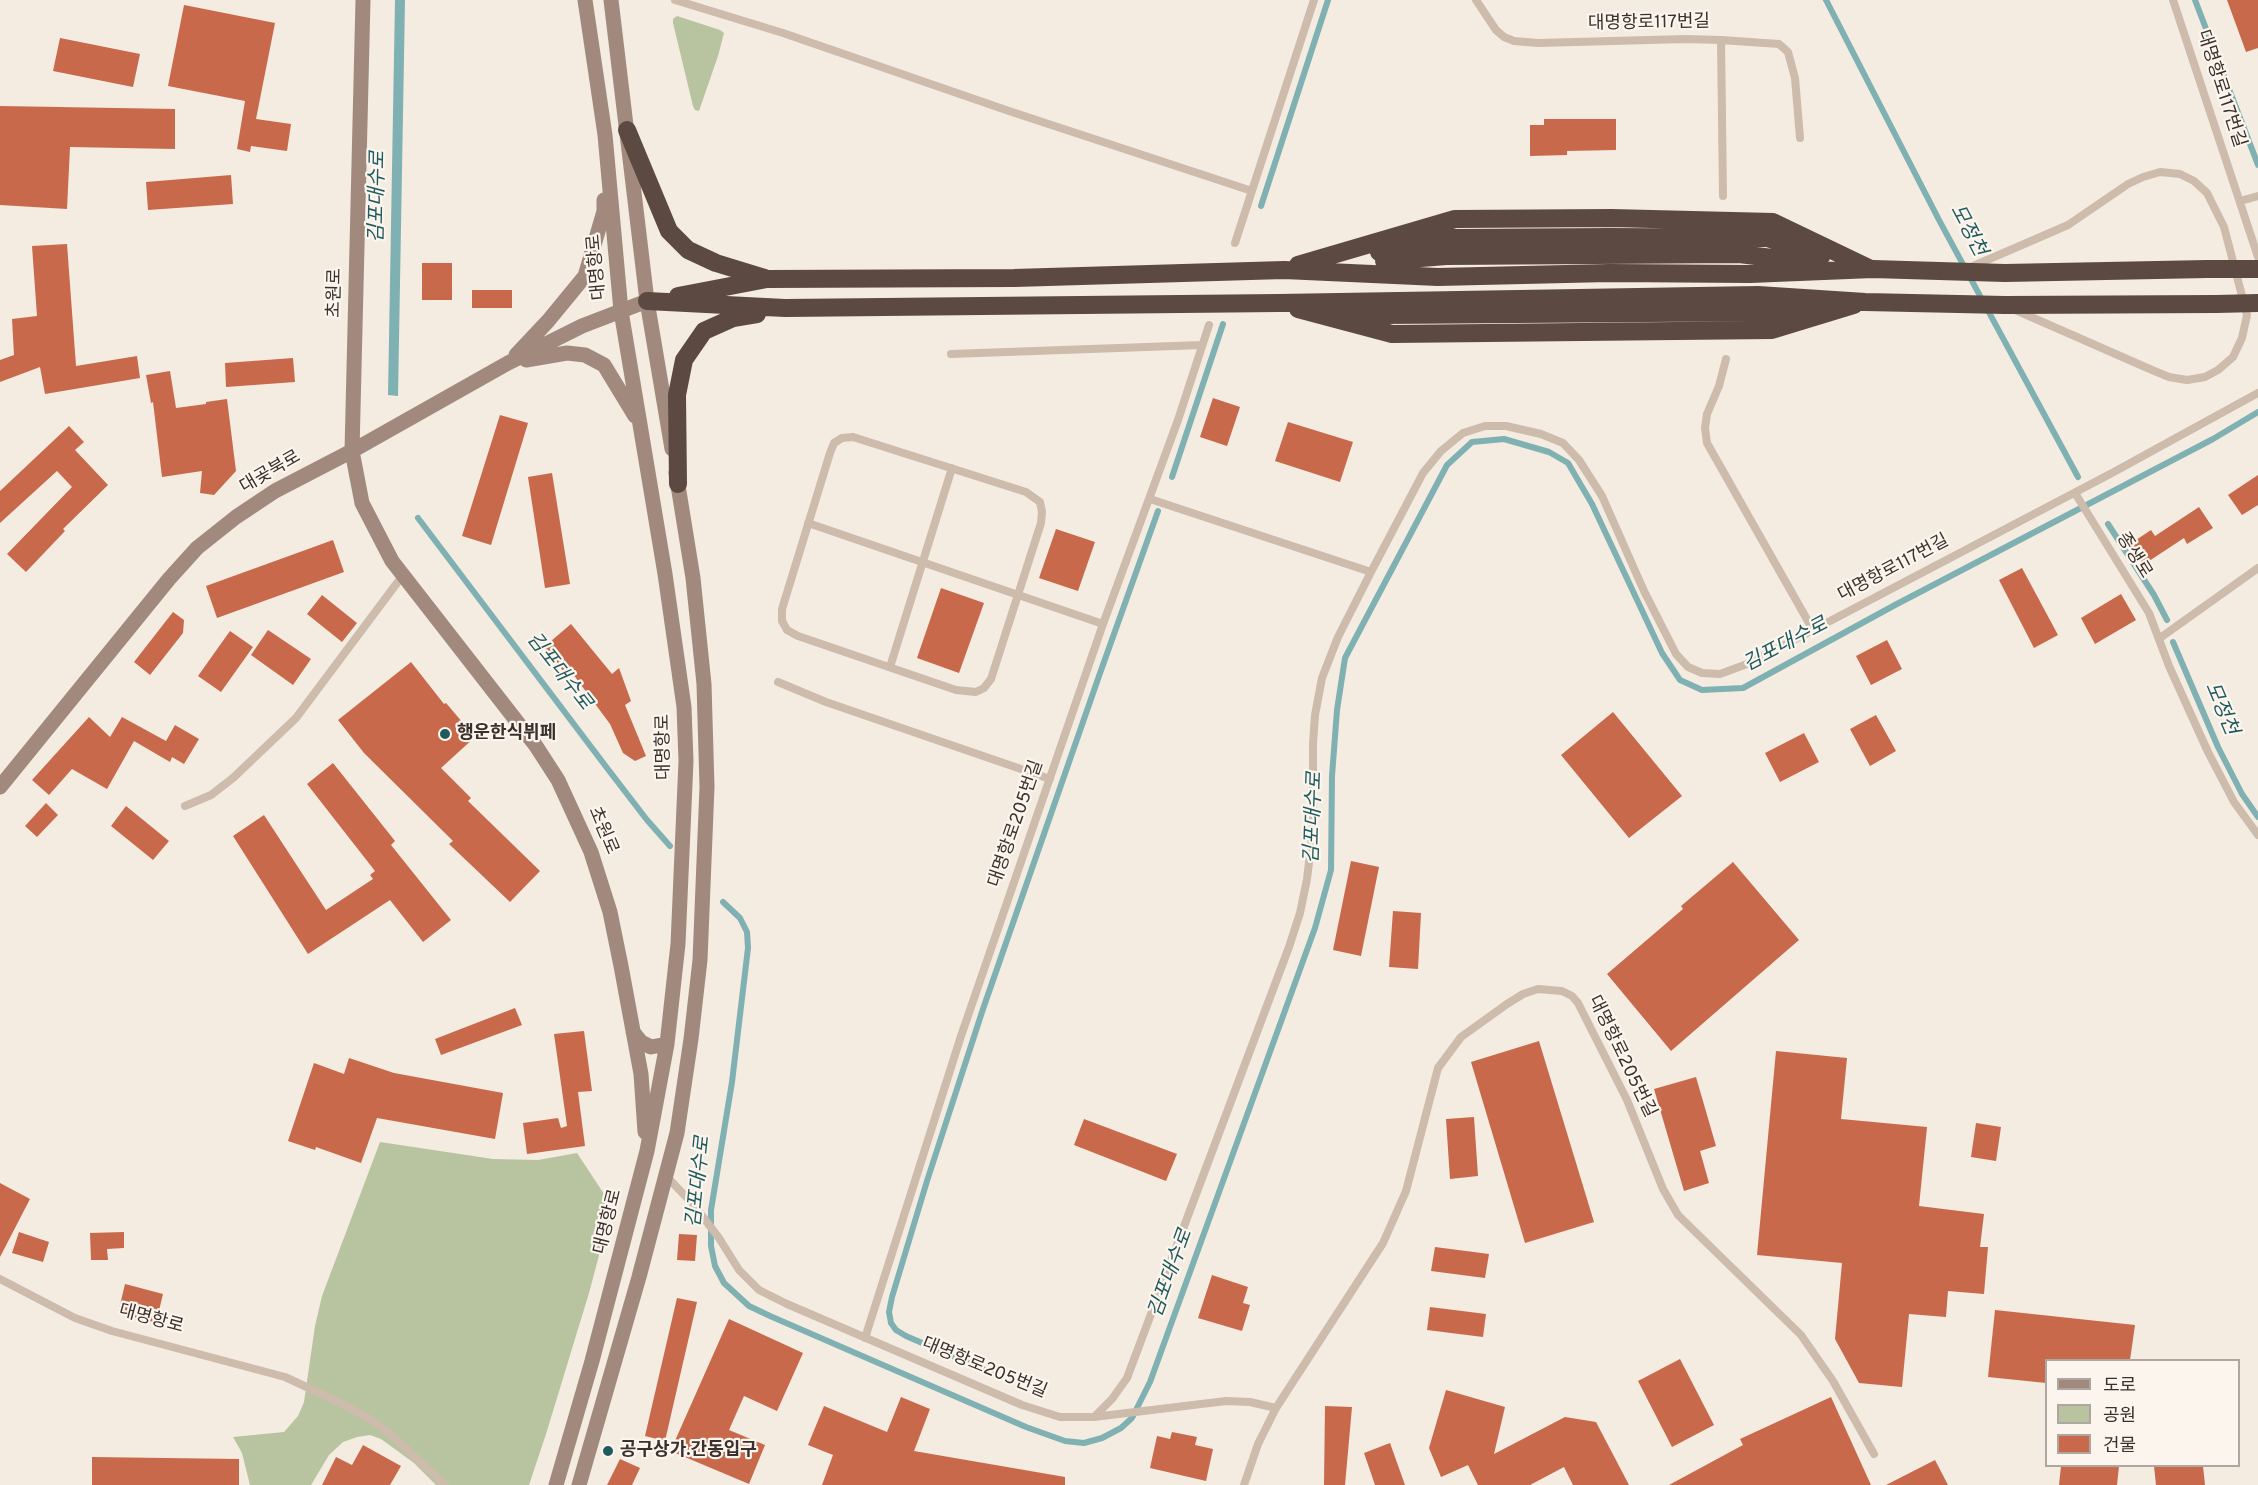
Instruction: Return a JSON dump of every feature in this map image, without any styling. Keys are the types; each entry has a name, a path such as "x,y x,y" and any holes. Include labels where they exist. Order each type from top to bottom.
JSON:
{"highway":[{"path":"627,130 669,231 688,250 707,259 767,279"},
{"path":"1284,270 1455,219 1611,218 1773,222 1873,270"},
{"path":"646,301 767,279 1014,278 1284,270 1438,277 1609,273 1750,274 1873,270 2005,273 2258,269"},
{"path":"646,301 785,308 1758,295 1865,302 2005,305 2033,313 2258,303"},
{"path":"1279,303 1392,334 1772,330 1865,302"},
{"path":"678,484 677,395 684,360 704,331 733,318 785,308"}],"main road":[{"name":"초원로","path":"363,0 352,451 362,503 392,561 523,729 558,780 591,852 610,912 633,1032 640,1074 647,1152"},
{"name":"대명항로","path":"556,1485 595,1350 647,1152 667,1044 678,944 686,761 684,707 666,573 621,311 605,135 585,0"},
{"path":"579,1485 677,1132 700,960 707,787 704,684 693,578 646,301 611,0"},
{"path":"508,363 548,321 585,276 604,211 605,135"},
{"name":"대곶북로","path":"0,787 161,588 197,548 236,517 275,492 508,363 582,327 646,301"},
{"path":"508,363 567,352 585,355 604,365 639,423"},
{"path":"633,1032 641,1042 651,1047 667,1044"}],"lane":[{"path":"675,0 783,33 1252,191"},
{"path":"1235,243 1314,0"},
{"name":"대명항로117번길","path":"1476,0 1496,30 1503,37 1514,41 1538,43 1721,40 1723,196"},
{"name":"대명항로117번길","path":"2173,0 2258,257"},
{"path":"1721,40 1779,44 1788,52 1795,78 1800,138"},
{"path":"1958,272 2068,225 2128,184 2143,177 2160,172 2180,174 2194,181 2206,193 2224,227 2247,315 2242,338 2233,357 2218,370 2205,377 2187,380 2169,377 2152,370 2033,313"},
{"path":"2240,201 2257,197"},
{"name":"대명항로205번길","path":"865,1338 961,1035 1209,325"},
{"path":"951,354 1202,345"},
{"path":"1726,359 1719,386 1707,414 1705,428 1707,442 1813,630"},
{"name":"대명항로117번길","path":"1371,572 1424,473 1441,452 1463,434 1485,426 1506,426 1541,434 1563,443 1579,460 1602,496 1644,591 1676,654 1688,667 1702,673 1720,674 1747,664 1813,630 2075,493 2258,393"},
{"path":"853,437 1026,492 1040,502 1041,523 991,679 984,688 976,692 956,690 798,636 787,630 782,621 782,609 808,523 834,443 842,438 853,437"},
{"path":"890,667 952,468"},
{"name":"종생로","path":"2075,493 2149,614 2169,666 2208,752 2234,802 2258,836"},
{"path":"1094,1417 1112,1400 1127,1378 1289,947 1302,901 1312,840 1313,744 1315,715 1322,678 1338,637 1371,572 1150,499"},
{"path":"808,523 1103,624"},
{"path":"2160,638 2258,568"},
{"path":"185,806 211,795 233,778 296,718 404,575"},
{"path":"778,682 826,702 1050,779"},
{"name":"대명항로205번길","path":"1244,1485 1258,1444 1276,1408 1383,1244 1406,1191 1438,1068 1461,1037 1523,994 1538,989 1562,991 1572,996 1578,1003 1627,1100 1663,1189 1678,1215 1801,1335 1833,1381 1874,1454"},
{"name":"대명항로205번길","path":"666,1176 693,1204 719,1238 739,1270 759,1290 1022,1405 1060,1417 1094,1417 1226,1401 1250,1402 1276,1408"},
{"name":"대명항로","path":"0,1279 75,1318 112,1331 285,1377 344,1404 388,1432 445,1485"}],"green space":[{"path":"677,16 724,33 699,111 693,106 673,23 673,19"},
{"path":"380,1142 493,1159 538,1160 577,1153 610,1203 606,1229 589,1293 529,1485 436,1485 414,1463 381,1439 370,1435 343,1442 329,1455 311,1485 250,1485 242,1453 233,1437 284,1432 298,1416 304,1402 315,1326 322,1296"}],"water":[{"path":"395,0 405,0 398,396 388,395"}],"building":[{"path":"2227,0 2258,0 2258,48 2246,52"},
{"path":"184,5 275,23 256,119 291,124 287,151 251,146 250,152 237,149 245,101 168,86"},
{"path":"60,38 140,54 133,87 53,71"},
{"path":"0,106 175,109 175,149 70,147 67,209 0,205"},
{"path":"1544,119 1616,119 1616,150 1567,151 1567,155 1530,156 1530,125 1544,125"},
{"path":"231,175 233,204 148,210 146,182"},
{"path":"67,244 76,366 137,356 140,378 45,394 40,367 0,382 0,360 14,355 12,319 37,316 32,246"},
{"path":"422,263 452,263 452,300 422,300"},
{"path":"472,290 512,290 512,308 472,308"},
{"path":"293,358 295,382 226,387 225,363"},
{"path":"170,371 176,408 227,399 236,471 214,495 200,493 202,471 162,477 153,402 151,403 146,375"},
{"path":"1213,398 1240,407 1227,446 1200,437"},
{"path":"500,415 528,423 491,545 462,536"},
{"path":"1288,422 1353,442 1340,482 1275,461"},
{"path":"69,426 84,442 75,450 108,485 63,529 65,531 26,572 7,554 72,487 57,471 0,523 0,491"},
{"path":"552,473 570,584 545,588 528,477"},
{"path":"2258,475 2258,505 2242,515 2228,495"},
{"path":"2199,507 2213,528 2187,544 2184,538 2143,565 2130,544 2151,530 2155,536"},
{"path":"1056,529 1095,542 1078,591 1039,578"},
{"path":"333,540 344,572 217,618 206,586"},
{"path":"2022,568 2058,635 2034,648 1999,580"},
{"path":"941,588 984,603 959,673 917,658"},
{"path":"2121,594 2136,620 2095,644 2081,618"},
{"path":"322,595 357,623 342,642 307,614"},
{"path":"173,612 184,620 183,633 150,675 134,662"},
{"path":"571,624 612,674 619,668 631,701 625,705 646,756 635,761 623,753 610,724 573,674 569,678 544,647"},
{"path":"268,630 311,659 293,685 251,655"},
{"path":"230,631 253,647 221,692 198,676"},
{"path":"1887,640 1902,669 1871,685 1856,656"},
{"path":"411,662 444,704 446,703 475,737 441,768 471,798 468,801 540,871 510,902 449,844 453,841 364,753 338,720"},
{"path":"1613,712 1682,796 1629,838 1561,755"},
{"path":"1876,715 1896,751 1870,766 1850,729"},
{"path":"89,717 110,737 122,717 166,741 175,725 199,739 184,764 172,757 170,762 134,741 107,789 72,769 49,795 32,780"},
{"path":"1804,733 1819,762 1780,782 1765,753"},
{"path":"333,763 395,841 391,845 451,920 423,942 390,900 308,954 233,836 264,815 326,910 373,879 370,875 375,871 307,784"},
{"path":"46,803 58,815 37,837 25,826"},
{"path":"126,806 169,841 153,860 111,826"},
{"path":"1351,861 1379,867 1361,956 1333,950"},
{"path":"1733,862 1799,940 1671,1051 1607,974 1683,909 1681,906"},
{"path":"1393,911 1421,913 1418,969 1389,967"},
{"path":"515,1008 522,1025 441,1055 435,1039"},
{"path":"584,1031 592,1091 578,1092 585,1146 527,1154 523,1123 558,1118 561,1128 567,1126 554,1034"},
{"path":"1539,1041 1594,1222 1525,1243 1471,1062"},
{"path":"1776,1051 1847,1058 1841,1119 1927,1127 1919,1206 1984,1214 1980,1247 1988,1247 1984,1294 1948,1291 1946,1317 1909,1314 1902,1387 1859,1383 1835,1339 1842,1263 1757,1255"},
{"path":"349,1058 394,1073 503,1093 495,1139 377,1118 361,1163 316,1147 315,1150 288,1141 314,1063 344,1074"},
{"path":"1696,1077 1716,1146 1700,1151 1709,1183 1684,1191 1654,1089"},
{"path":"1474,1117 1478,1176 1450,1179 1446,1119"},
{"path":"1084,1119 1177,1154 1166,1181 1074,1145"},
{"path":"1976,1123 2001,1127 1996,1161 1971,1157"},
{"path":"0,1183 30,1199 0,1257"},
{"path":"19,1232 49,1242 43,1262 12,1253"},
{"path":"124,1232 124,1248 107,1249 108,1260 91,1260 90,1233"},
{"path":"679,1234 697,1235 695,1261 677,1260"},
{"path":"1435,1247 1489,1254 1485,1278 1431,1271"},
{"path":"1212,1275 1248,1287 1243,1303 1250,1305 1242,1331 1198,1318"},
{"path":"125,1284 163,1294 156,1323 118,1313"},
{"path":"677,1298 697,1302 665,1441 645,1436"},
{"path":"1430,1307 1486,1314 1483,1337 1427,1330"},
{"path":"1995,1310 2135,1325 2130,1359 2045,1359 2045,1383 1988,1377"},
{"path":"729,1319 803,1353 777,1411 744,1396 729,1430 765,1445 749,1484 673,1452 676,1443 674,1443"},
{"path":"1680,1359 1714,1425 1672,1447 1638,1381"},
{"path":"1446,1390 1505,1407 1494,1454 1565,1417 1596,1422 1629,1485 1573,1485 1564,1467 1530,1485 1478,1485 1468,1465 1441,1477 1429,1448"},
{"path":"901,1397 930,1409 914,1451 1065,1477 1065,1485 822,1485 833,1455 808,1445 824,1406 887,1432"},
{"path":"1831,1397 1871,1485 1669,1485 1743,1445 1740,1439"},
{"path":"1325,1406 1352,1407 1345,1485 1324,1485"},
{"path":"1172,1432 1197,1437 1195,1445 1213,1449 1206,1481 1150,1468 1157,1436 1170,1439"},
{"path":"1390,1443 1405,1485 1375,1485 1364,1453"},
{"path":"363,1445 401,1466 390,1485 322,1485 336,1457 352,1465"},
{"path":"92,1457 239,1459 239,1485 92,1485"},
{"path":"620,1459 640,1468 632,1485 607,1485"},
{"path":"1935,1460 1948,1485 1886,1485"},
{"path":"2061,1467 2119,1467 2117,1485 2059,1485"},
{"path":"2154,1467 2203,1467 2205,1485 2156,1485"}],"waterway":[{"path":"1261,206 1328,0"},
{"name":"모정천","path":"1826,0 1939,220 2078,477"},
{"name":"김포대수로","path":"2195,0 2258,165"},
{"path":"1172,477 1223,324"},
{"name":"김포대수로","path":"723,902 740,918 747,932 748,948 732,1082 711,1210 711,1246 715,1266 724,1283 749,1306 1026,1427 1065,1441 1084,1443 1102,1438 1121,1428 1132,1418 1150,1382 1315,928 1331,870 1332,776 1337,710 1345,658 1447,465 1472,442 1504,439 1549,452 1568,463 1592,504 1662,653 1680,680 1702,690 1743,688 1895,605 2213,439 2258,412"},
{"path":"992,1373 906,1336 896,1330 891,1323 889,1312 927,1181 983,1009 1158,511"},
{"name":"김포대수로","path":"418,518 607,768 670,846"},
{"name":"모정천","path":"2108,524 2154,595 2167,620"},
{"name":"모정천","path":"2173,642 2218,747 2242,794 2258,817"}],"place":[{"name":"행운한식뷔페","path":"445,734"},
{"name":"공구상가.간동입구","path":"608,1451"}]}
